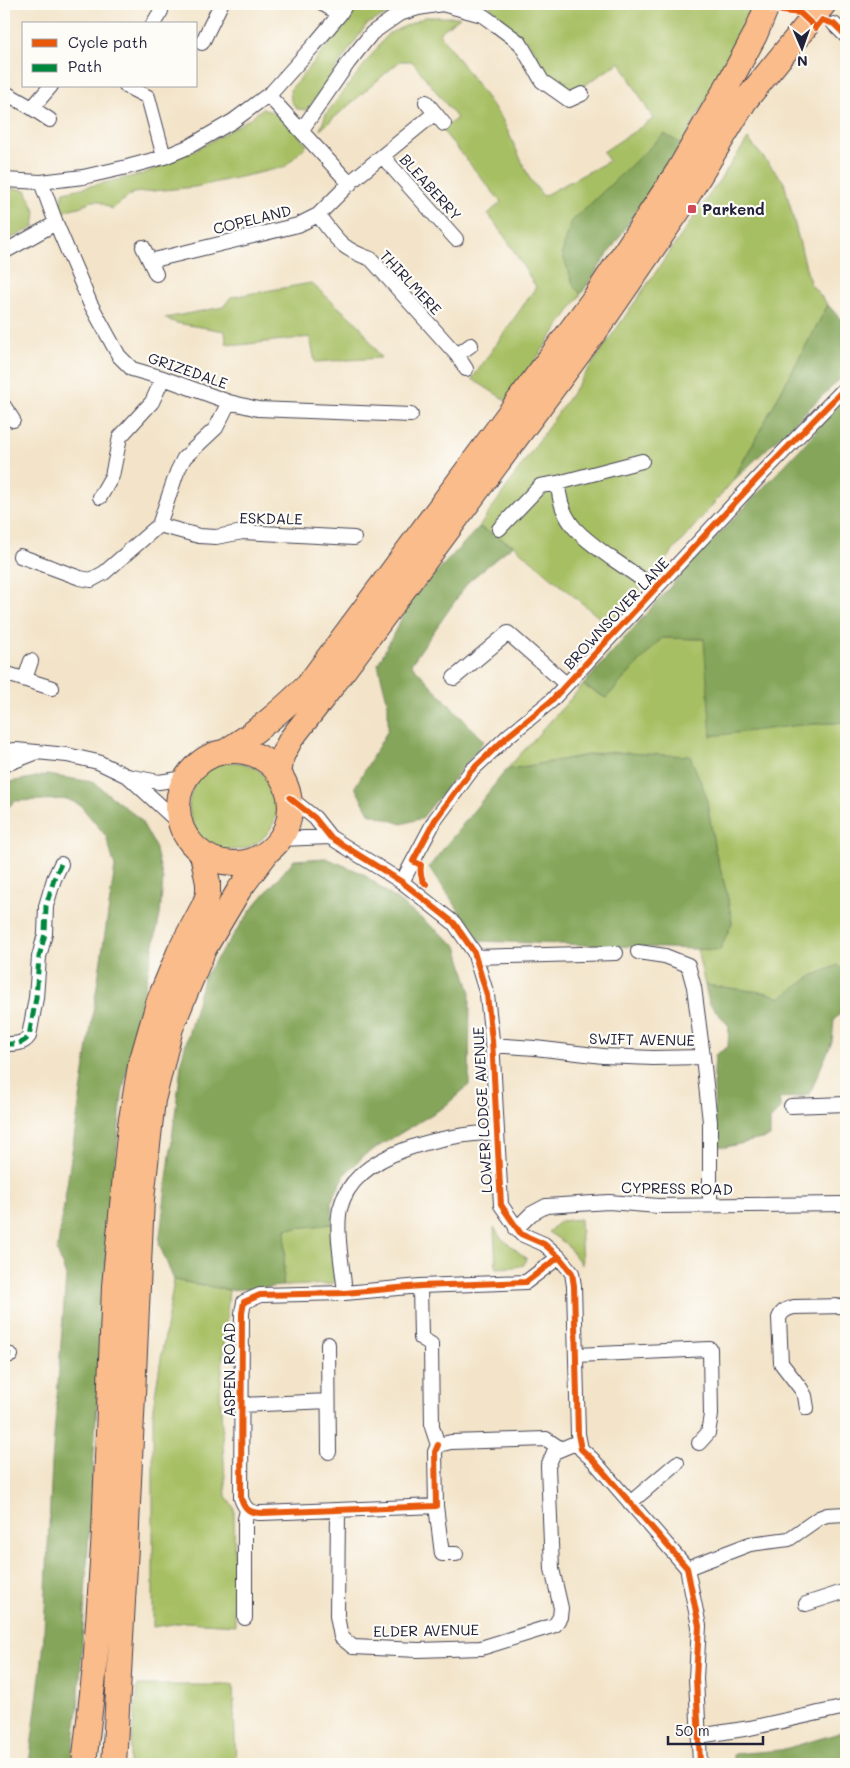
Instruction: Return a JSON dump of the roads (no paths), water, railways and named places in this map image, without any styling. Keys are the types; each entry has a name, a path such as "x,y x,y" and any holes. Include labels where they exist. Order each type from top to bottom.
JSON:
{"highway":[{"path":"274,846 252,861 235,864 218,862 202,854 192,846 184,835 179,823 177,808 179,792 185,778 196,765 210,756 226,751 252,735 308,685 593,300 678,171 734,75 755,35 768,4"},
{"path":"279,774 282,756 291,739 600,325 679,210 744,101 829,14"},
{"path":"114,1764 142,1200 153,1100 171,1028 204,949 239,890 274,846 287,826 290,812 290,798 286,785 279,774 268,763 256,755 241,751 226,751"},
{"path":"84,1764 95,1667 104,1532 114,1286 130,1125 140,1066 159,1000 179,952 208,894 208,883 202,854"}],"street":[{"path":"202,43 221,4"},
{"path":"4,180 41,182 118,169 164,157 188,147 233,121 268,95 314,45 343,9 322,4"},
{"path":"301,131 348,63 372,33 399,14 418,8 442,4 482,15 520,43 542,82 569,100 582,94"},
{"path":"154,22 161,11"},
{"path":"829,14 846,36"},
{"path":"32,108 49,88"},
{"path":"130,88 148,97 164,157"},
{"path":"4,92 50,120"},
{"path":"268,95 350,184"},
{"name":"COPELAND","path":"143,247 153,268 298,225 318,215 350,184 383,157 440,119 426,102"},
{"name":"BLEABERRY","path":"383,157 456,239"},
{"name":"GRIZEDALE","path":"41,182 90,304 118,356 132,369 229,402 258,409 411,414"},
{"name":"THIRLMERE","path":"318,215 346,249 371,259 466,368"},
{"path":"4,252 56,223"},
{"path":"456,355 471,345"},
{"path":"100,497 112,476 120,437 152,402 163,378"},
{"name":"BROWNSOVER LANE","path":"402,882 435,820 470,771 550,701 757,479 846,387"},
{"path":"20,556 80,578 91,580 104,573 159,525 177,472 184,458 216,428 229,402"},
{"path":"4,406 13,420"},
{"path":"499,529 540,486 642,461"},
{"path":"558,483 559,500 570,522 581,536 655,589"},
{"name":"ESKDALE","path":"159,525 199,536 216,538 243,532 354,538"},
{"path":"454,678 508,633 566,684"},
{"path":"24,679 30,661"},
{"path":"4,673 52,688"},
{"path":"4,751 16,750 67,755 98,762 127,776 159,782 185,778"},
{"path":"4,765 36,753"},
{"path":"127,776 179,823"},
{"name":"LOWER LODGE AVENUE","path":"290,798 315,818 330,838 402,882 454,923 474,952 487,995 492,1045 501,1205 521,1234 544,1244 559,1257 572,1273 574,1286 578,1442"},
{"path":"274,846 330,838"},
{"path":"4,1044 21,1043 29,1036 36,998 39,957 45,934 46,906 54,879 61,864"},
{"path":"638,952 665,956 688,965 694,987 703,1057"},
{"path":"476,957 616,953"},
{"name":"SWIFT AVENUE","path":"492,1045 603,1056 703,1057 710,1122 710,1206"},
{"path":"791,1106 846,1104"},
{"path":"345,1293 339,1229 340,1209 348,1189 360,1176 386,1157 417,1146 467,1134 496,1132"},
{"name":"CYPRESS ROAD","path":"516,1229 531,1214 546,1206 609,1202 658,1206 846,1204"},
{"name":"ASPEN ROAD","path":"247,1510 240,1498 242,1313 244,1302 260,1295 345,1293 420,1286 526,1282 559,1257"},
{"path":"420,1286 422,1338 431,1344 432,1427 438,1445 435,1452 436,1506 442,1554 456,1554"},
{"path":"807,1408 802,1389 781,1363 779,1318 786,1308 846,1306"},
{"path":"328,1344 329,1452"},
{"path":"576,1355 710,1348 711,1415 708,1433 699,1443"},
{"path":"242,1405 328,1401"},
{"path":"438,1445 450,1442 546,1439 561,1449 578,1442 581,1449 593,1460 686,1568 699,1626 696,1678 700,1764"},
{"name":"ELDER AVENUE","path":"338,1510 337,1616 340,1637 353,1647 418,1650 481,1648 555,1625 560,1617 561,1608 552,1569 548,1466 554,1452 561,1449"},
{"path":"630,1503 677,1463"},
{"path":"245,1618 245,1519 247,1510 253,1513 262,1513 436,1506"},
{"path":"686,1568 750,1544 788,1539 820,1518 827,1515 846,1514"},
{"path":"806,1604 846,1591"},
{"path":"699,1736 750,1728 846,1707"}],"place":[{"name":"Parkend","path":"692,209"}]}
